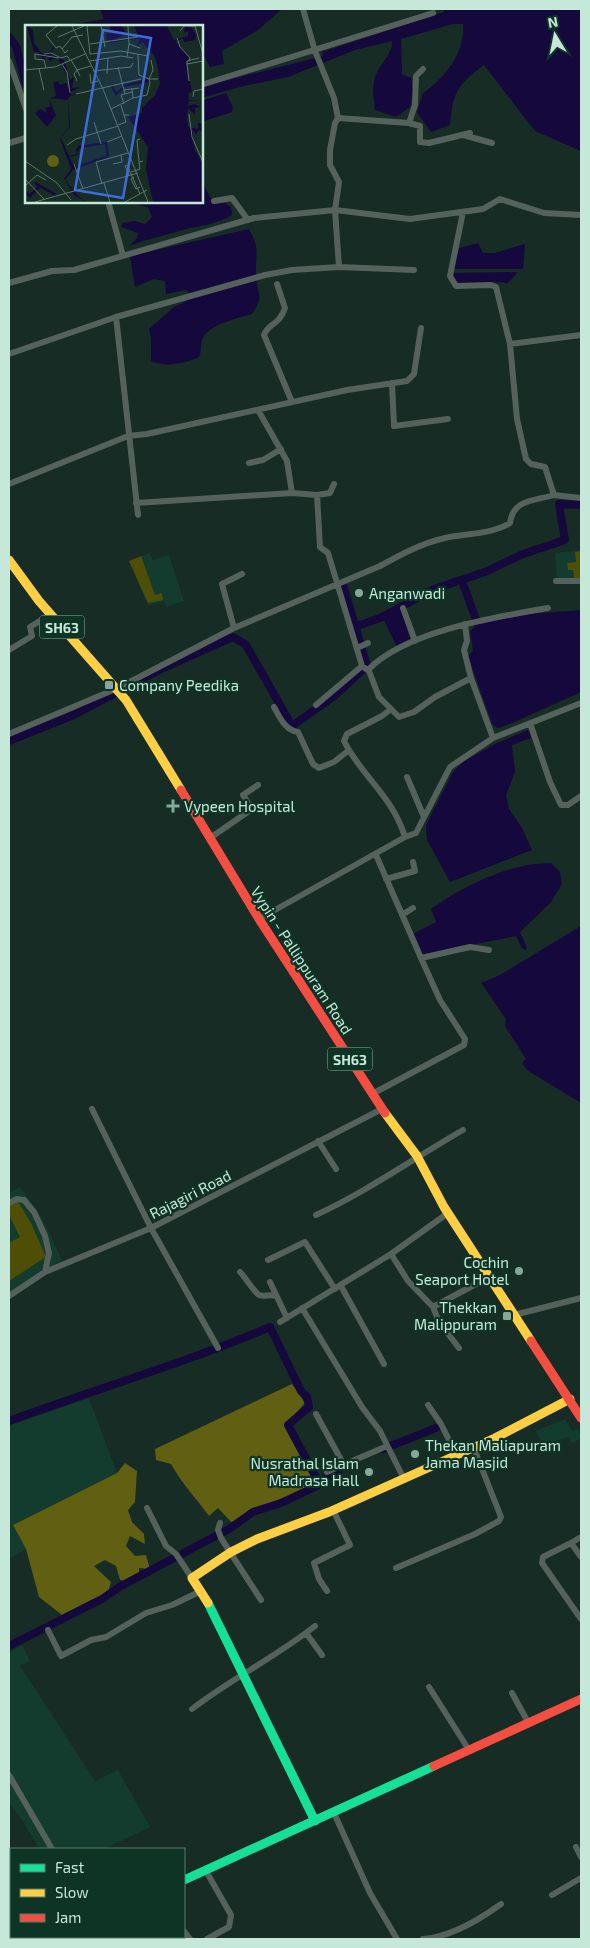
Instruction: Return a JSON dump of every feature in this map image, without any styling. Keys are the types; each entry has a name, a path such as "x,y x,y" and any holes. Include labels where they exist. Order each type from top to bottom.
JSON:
{"main road":[{"name":"SH63","path":"9,560 51,614 120,692"},
{"name":"Vypin - Pallippuram Road","path":"120,692 259,919 372,1094 417,1156 448,1213 581,1418"},
{"path":"315,1821 220,1621 192,1578 231,1552 258,1539 333,1510 403,1477 495,1438 570,1399"},
{"path":"185,1880 581,1699"}],"street":[{"path":"303,9 315,52 334,98 338,118 335,123 330,150 330,164 338,182 335,210 339,267"},
{"path":"202,85 315,52 433,13"},
{"path":"9,61 25,106"},
{"path":"409,123 415,105 416,76 423,69"},
{"path":"338,118 409,123 420,126 420,142 429,143 466,134 492,143"},
{"path":"9,143 25,138"},
{"path":"214,201 232,198 248,220"},
{"path":"9,283 52,271 74,270 248,220 335,210 410,219 483,209 500,199 544,212 581,216"},
{"path":"108,202 124,256"},
{"path":"463,212 450,276 456,286 491,285 496,287 510,344 517,418 526,460 531,464 545,467 554,495"},
{"path":"9,354 116,317 265,275 292,270 339,267 414,270"},
{"path":"277,284 285,308 281,318 269,327 264,335 292,402"},
{"path":"116,317 138,515"},
{"path":"9,484 128,436 147,434 234,413 258,410 347,390 407,381 413,377 421,328"},
{"path":"510,344 581,335"},
{"path":"392,383 394,426 448,419"},
{"path":"258,410 287,462 292,493"},
{"path":"249,463 262,460 280,449"},
{"path":"136,503 292,493 317,495 330,493 334,484"},
{"path":"317,495 319,544 322,550 328,553 339,583 362,666 368,670 379,697 399,717 414,712 435,697 471,678"},
{"path":"9,734 120,692 234,628 444,538 500,529 510,523 512,511 518,505 554,495 581,498"},
{"path":"234,628 222,584 242,574"},
{"path":"556,581 581,581"},
{"path":"403,608 415,641"},
{"path":"368,670 376,661 415,641 470,623 548,608"},
{"path":"9,650 32,636 30,627 51,614"},
{"path":"470,623 464,650 471,678 493,738"},
{"path":"357,648 368,643"},
{"path":"316,705 362,666"},
{"path":"259,919 405,837 416,833 450,767 493,738 581,703"},
{"path":"274,707 284,724 291,731 298,732 313,764 318,768 334,762 348,750"},
{"path":"391,708 382,716 346,734 344,742 348,750 380,789 400,820 405,837"},
{"path":"530,722 550,782 561,805 568,805 581,796"},
{"path":"406,777 424,817"},
{"path":"210,838 252,809 243,795 258,785"},
{"path":"372,1094 464,1045 465,1039 440,1000 376,855"},
{"path":"386,879 415,870 413,862"},
{"path":"402,914 413,908"},
{"path":"421,958 470,947 488,950"},
{"path":"92,1109 150,1228 218,1348"},
{"name":"Rajagiri Road","path":"9,1296 45,1272 150,1228 382,1109"},
{"path":"316,1215 364,1191 417,1156 463,1130"},
{"path":"318,1141 336,1169"},
{"path":"9,1203 17,1199 24,1200 34,1212 49,1253 45,1272"},
{"path":"280,1322 391,1254 448,1213"},
{"path":"268,1260 305,1242 338,1287 384,1364"},
{"path":"391,1254 408,1281 433,1306 439,1322 459,1348"},
{"path":"240,1272 260,1296 276,1296"},
{"path":"433,1306 489,1276"},
{"path":"270,1282 287,1318"},
{"path":"514,1315 581,1298"},
{"path":"302,1308 362,1407 380,1431 403,1477"},
{"path":"428,1405 441,1424 456,1454"},
{"path":"316,1414 344,1465"},
{"path":"396,1568 475,1534 499,1521 501,1517 474,1446"},
{"path":"327,1472 387,1447"},
{"path":"147,1508 166,1546 178,1556 192,1578"},
{"path":"327,1591 319,1579 314,1564 350,1545 333,1510"},
{"path":"220,1523 218,1530 221,1538 261,1600"},
{"path":"581,1536 543,1557 542,1563 581,1619"},
{"path":"570,1543 581,1557"},
{"path":"48,1630 62,1656 92,1640 106,1637 146,1613 172,1605 201,1591"},
{"path":"192,1709 244,1672 316,1626"},
{"path":"306,1634 322,1655"},
{"path":"429,1688 469,1750"},
{"path":"512,1693 529,1724"},
{"path":"9,1774 51,1848"},
{"path":"334,1813 370,1893 397,1939"},
{"path":"576,1847 581,1856"},
{"path":"206,1871 231,1915 229,1926 207,1939"},
{"path":"552,1895 581,1878"},
{"path":"423,1939 445,1936 485,1916 501,1904"}],"shaded area":[{"path":"100,9 282,9 258,30 222,51 224,64 210,67 202,52 202,25 71,25 104,19"},
{"path":"443,9 581,9 581,151 535,131 484,65 468,78 458,90 453,105 450,125 431,132 417,112 423,93 439,80 452,64 461,45 463,24 453,24 401,39 402,74 411,78 413,91 410,107 396,117 375,110 373,92 376,74 389,54 392,41 355,50 288,77 244,86 202,98 202,92 213,89 212,84 323,56 322,52 444,12"},
{"path":"226,93 233,107 232,112 202,122 202,101"},
{"path":"202,182 214,204 225,203 231,207 232,215 214,223 163,235 129,246 137,238 138,233 121,227 123,223 134,221 145,224 152,217 148,207 137,205 145,204 146,202 202,202"},
{"path":"249,229 257,252 256,276 259,295 258,303 252,314 225,322 206,333 202,340 199,357 175,364 162,364 151,361 149,329 174,307 187,301 189,293 186,290 166,294 165,281 154,279 135,287 130,256"},
{"path":"478,243 483,253 495,253 525,244 523,269 453,269 456,249"},
{"path":"518,272 507,284 503,282 458,284 452,273"},
{"path":"581,550 581,580 557,580 555,553"},
{"path":"581,551 581,579 574,579 573,570 568,570 567,563 576,562 575,552"},
{"path":"150,553 153,560 169,555 184,601 167,607 164,601 148,606 129,561"},
{"path":"141,556 155,595 162,593 163,600 148,603 129,561"},
{"path":"401,608 411,642 397,647 383,618"},
{"path":"581,610 581,692 510,724 498,728 492,724 468,656 473,651 470,631 479,625 507,617"},
{"path":"528,730 531,738 512,745 515,772 506,795 509,809 522,828 532,850 450,882 427,840 426,825 453,772 463,762 495,744"},
{"path":"551,863 560,872 562,884 551,902 520,932 527,948 525,950 516,936 421,955 413,934 436,922 431,909 458,892 488,877 519,867"},
{"path":"581,926 581,1103 527,1070 522,1063 526,1059 505,1026 506,1019 481,983 500,975"},
{"path":"20,1187 43,1220 62,1260 9,1294 9,1193"},
{"path":"17,1200 31,1223 46,1257 9,1281 9,1243 20,1237 9,1215 9,1205"},
{"path":"292,1384 305,1403 289,1421 320,1479 298,1493 248,1511 233,1524 218,1508 209,1516 171,1464 156,1460 155,1449"},
{"path":"89,1398 117,1473 13,1525 26,1549 9,1559 9,1426"},
{"path":"565,1419 572,1431 578,1429 581,1438 572,1443 567,1437 543,1446 536,1431"},
{"path":"125,1463 137,1471 135,1502 128,1510 132,1522 144,1534 145,1544 130,1536 126,1546 135,1556 146,1555 150,1569 139,1568 139,1576 130,1581 120,1580 116,1566 105,1560 94,1566 111,1582 108,1592 62,1615 39,1597 26,1549 13,1525 117,1473"},
{"path":"22,1645 30,1661 20,1666 95,1781 118,1770 150,1827 106,1848 38,1848 23,1821 9,1803 9,1653"}],"waterway":[{"path":"9,37 16,46 25,81"},
{"path":"202,89 222,84"},
{"path":"354,627 380,618 434,589 485,572 523,554 565,540 559,504 581,505"},
{"path":"462,581 478,625"},
{"path":"9,741 74,715 161,669 233,637 246,645 292,726 333,697 367,666 343,585"},
{"path":"9,1421 173,1364 270,1327 301,1391 307,1397 309,1407 288,1425 319,1483"},
{"path":"383,1449 436,1428"},
{"path":"9,1646 102,1599 121,1586 229,1529 253,1512 281,1503 317,1486 330,1474 339,1470"}],"traffic: fast":[{"path":"208,1603 315,1821"},
{"path":"185,1880 434,1766"}],"traffic: slow":[{"path":"9,560 39,601 126,700 181,790"},
{"path":"385,1113 417,1156 444,1207 531,1341"},
{"path":"208,1603 192,1578 231,1552 257,1539 329,1512 495,1438 570,1399"}],"traffic: jam":[{"path":"181,790 259,919 385,1113"},
{"path":"531,1341 581,1418"},
{"path":"434,1766 581,1699"}],"place":[{"name":"Anganwadi","path":"359,593"},
{"name":"Company Peedika","path":"109,685"},
{"name":"Vypeen Hospital","path":"173,806"},
{"name":"Cochin Seaport Hotel","path":"519,1271"},
{"name":"Thekkan Malippuram","path":"507,1316"},
{"name":"Thekan Maliapuram Jama Masjid","path":"415,1454"},
{"name":"Nusrathal Islam Madrasa Hall","path":"369,1472"}]}
